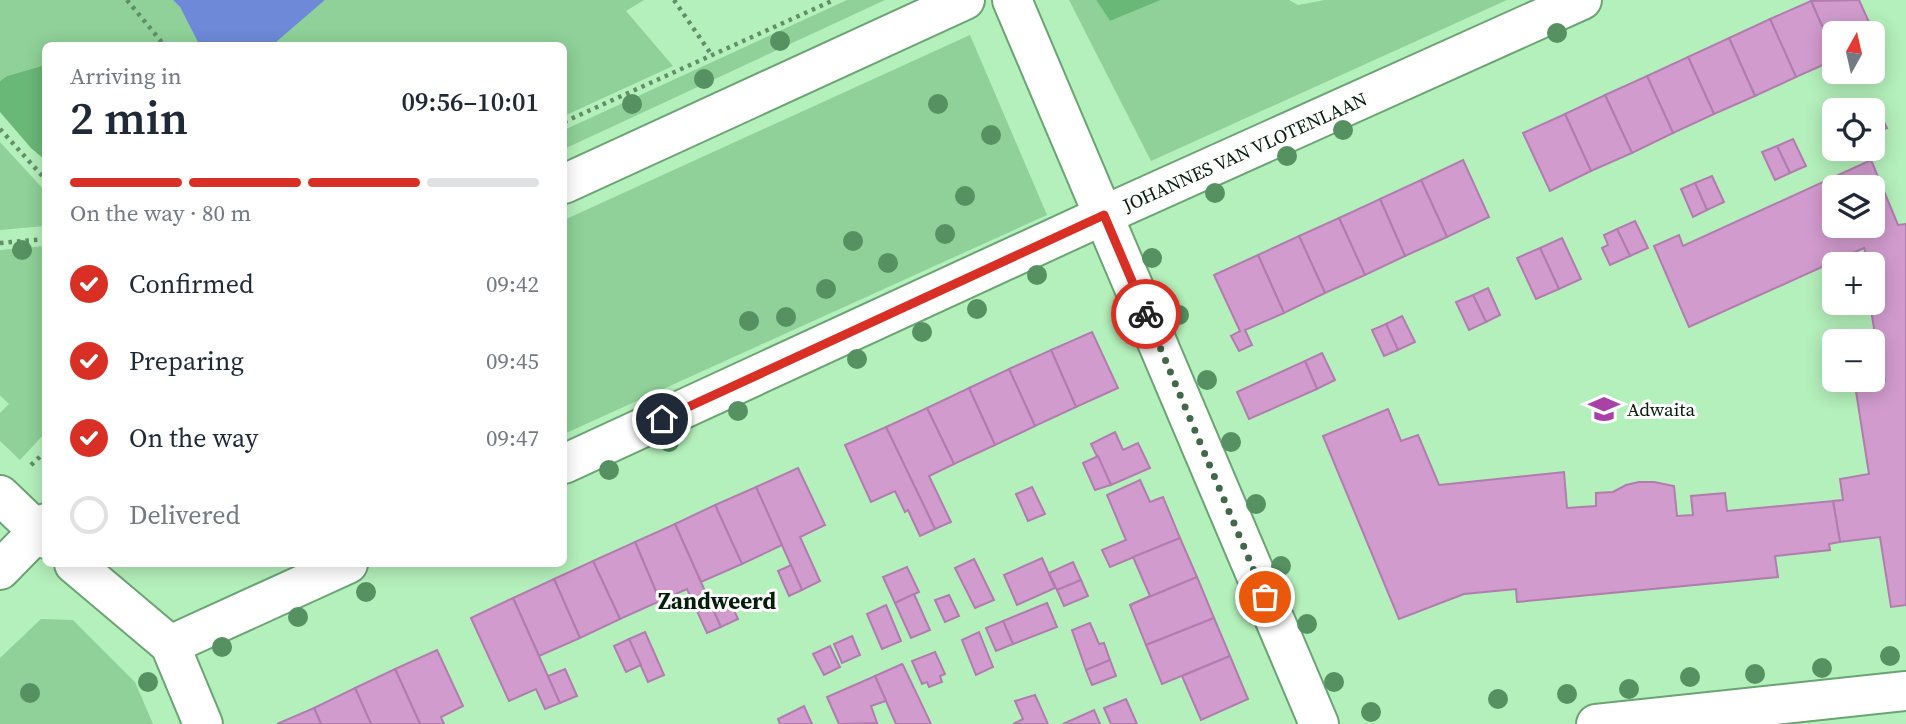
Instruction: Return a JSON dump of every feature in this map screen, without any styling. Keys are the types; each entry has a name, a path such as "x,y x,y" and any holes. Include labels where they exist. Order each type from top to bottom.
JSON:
{"street":[{"path":"567,183 965,0"},
{"path":"1012,0 1319,724"},
{"name":"JOHANNES VAN VLOTENLAAN","path":"567,463 1104,215 1582,0"},
{"path":"0,495 42,530"},
{"path":"0,570 42,532"},
{"path":"78,567 170,645 203,724"},
{"path":"170,645 341,567"},
{"path":"1596,724 1906,691"}],"path":[{"path":"127,0 162,42"},
{"path":"674,0 712,54"},
{"path":"567,121 834,0"},
{"path":"0,130 42,176"},
{"path":"0,243 42,239"}],"green space":[{"path":"0,0 173,0 180,7 198,42 42,42 42,66 7,76 0,81"},
{"path":"325,0 644,0 626,11 673,66 567,115 567,42 276,42"},
{"path":"847,0 885,0 567,148 567,129"},
{"path":"1069,0 1096,0 1110,21 1161,0 1289,0 1298,5 1325,0 1507,0 1151,161"},
{"path":"1096,0 1161,0 1110,21"},
{"path":"970,35 1047,215 567,433 567,219"},
{"path":"42,66 42,157 0,112 0,81 7,76"},
{"path":"0,142 42,188 42,226 0,230"},
{"path":"42,246 42,436 20,460 0,441 0,413 9,404 0,395 0,250"},
{"path":"41,619 73,620 135,682 153,724 0,724 0,658"}],"water":[{"path":"173,0 325,0 276,42 198,42 180,7"}],"building":[{"path":"1859,0 1868,21 1822,21 1822,26 1811,1"},
{"path":"1811,1 1822,26 1822,65 1796,77 1770,19"},
{"path":"1770,19 1796,77 1755,96 1729,38"},
{"path":"1729,38 1755,96 1714,114 1688,57"},
{"path":"1688,57 1714,114 1673,133 1647,76"},
{"path":"1647,76 1673,133 1632,153 1605,95"},
{"path":"1605,95 1632,153 1591,171 1565,114"},
{"path":"1565,114 1591,171 1550,191 1523,133"},
{"path":"1793,139 1806,166 1790,173 1777,146"},
{"path":"1777,146 1790,173 1775,180 1762,152"},
{"path":"1463,160 1489,217 1447,237 1421,180"},
{"path":"1869,161 1871,161 1877,175 1838,175"},
{"path":"1712,176 1724,202 1707,210 1695,183"},
{"path":"1421,180 1447,237 1405,256 1380,199"},
{"path":"1822,182 1822,238 1885,238 1885,194 1898,225 1906,224 1906,605 1891,607 1880,537 1840,542 1833,501 1843,500 1840,479 1869,474 1856,392 1885,392 1885,329 1874,329 1872,315 1885,315 1885,252 1865,252 1864,248 1855,252 1822,252 1822,267 1689,327 1654,246 1679,235 1683,246"},
{"path":"1695,183 1707,210 1693,217 1681,189"},
{"path":"1380,199 1405,256 1365,275 1339,218"},
{"path":"1339,218 1365,275 1325,293 1299,236"},
{"path":"1635,221 1648,248 1630,256 1617,229"},
{"path":"1617,229 1630,256 1610,265 1602,248 1608,245 1604,235"},
{"path":"1299,236 1325,293 1284,313 1258,255"},
{"path":"1562,238 1581,279 1559,289 1540,248"},
{"path":"1540,248 1559,289 1536,299 1517,258"},
{"path":"1258,255 1284,313 1245,330 1252,345 1239,351 1231,336 1240,331 1214,275"},
{"path":"1488,288 1500,315 1486,322 1473,295"},
{"path":"1473,295 1486,322 1469,330 1456,302"},
{"path":"1402,316 1415,342 1398,350 1386,324"},
{"path":"1386,324 1398,350 1384,356 1372,330"},
{"path":"1092,332 1118,388 1076,407 1051,350"},
{"path":"1051,350 1076,407 1035,426 1009,369"},
{"path":"1322,353 1335,380 1317,389 1305,361"},
{"path":"1305,361 1317,389 1249,419 1237,392"},
{"path":"1009,369 1035,426 995,445 969,388"},
{"path":"969,388 995,445 954,464 927,408"},
{"path":"927,408 954,464 929,476 951,522 935,529 886,427"},
{"path":"1388,409 1401,441 1418,435 1439,485 1564,472 1567,508 1596,506 1596,493 1613,492 1639,482 1654,482 1674,486 1677,516 1693,515 1691,496 1725,493 1727,511 1833,501 1840,542 1829,544 1830,550 1775,556 1778,577 1517,602 1516,589 1464,594 1399,619 1323,436"},
{"path":"886,427 935,529 920,536 908,510 905,512 895,491 871,502 845,445"},
{"path":"1115,432 1123,450 1138,443 1150,468 1111,485 1091,444"},
{"path":"1098,456 1111,485 1095,490 1083,463"},
{"path":"798,468 825,525 800,537 820,581 802,590 756,487"},
{"path":"1140,480 1150,502 1163,497 1180,538 1110,567 1102,550 1126,540 1107,495"},
{"path":"756,487 782,545 742,564 715,505"},
{"path":"1032,487 1045,514 1028,521 1016,494"},
{"path":"715,505 742,564 701,582 675,524"},
{"path":"675,524 721,627 707,633 687,589 660,601 635,542"},
{"path":"1180,538 1197,577 1130,605 1150,596 1133,557"},
{"path":"635,542 660,601 620,619 593,561"},
{"path":"1042,558 1055,588 1017,605 1004,575"},
{"path":"974,559 994,600 975,608 955,568"},
{"path":"593,561 620,619 580,638 554,579"},
{"path":"1073,562 1081,580 1057,590 1049,573"},
{"path":"791,565 802,590 789,596 778,571"},
{"path":"907,567 919,592 895,603 883,577"},
{"path":"1197,577 1214,618 1146,645 1130,605"},
{"path":"554,579 580,638 539,656 513,598"},
{"path":"1081,580 1088,596 1064,606 1057,590"},
{"path":"914,594 930,630 911,638 895,603"},
{"path":"727,595 738,619 721,627 710,602"},
{"path":"949,595 959,616 945,622 935,600"},
{"path":"513,598 560,703 545,709 536,689 509,701 471,618"},
{"path":"1047,603 1057,627 1013,644 1003,621"},
{"path":"886,605 901,641 882,649 867,614"},
{"path":"1214,618 1230,656 1162,684 1146,645"},
{"path":"1003,621 1013,644 996,651 986,628"},
{"path":"1090,623 1099,644 1104,643 1110,660 1086,670 1072,630"},
{"path":"645,632 664,675 648,682 629,639"},
{"path":"979,632 993,667 976,675 962,640"},
{"path":"852,636 860,655 842,663 834,644"},
{"path":"629,639 641,665 626,672 614,646"},
{"path":"830,646 840,667 824,675 813,654"},
{"path":"437,650 463,706 441,717 444,724 420,724 395,669"},
{"path":"935,652 945,674 940,676 942,682 929,687 927,682 922,684 912,661"},
{"path":"1230,656 1248,699 1201,720 1182,676"},
{"path":"1110,660 1116,676 1092,685 1086,670"},
{"path":"902,664 931,724 896,724 875,676"},
{"path":"395,669 420,724 371,724 355,688"},
{"path":"565,669 577,696 560,703 548,676"},
{"path":"875,676 886,701 871,706 877,723 839,724 827,697"},
{"path":"355,688 371,724 321,724 314,708"},
{"path":"1035,695 1048,724 1013,724 1023,719 1015,701"},
{"path":"1126,699 1137,724 1111,724 1104,708"},
{"path":"804,706 812,724 780,724 778,719"},
{"path":"314,708 321,724 277,724"},
{"path":"1094,710 1100,724 1063,724"}],"way so far":[{"path":"1146,314 1265,597"}],"place":[{"name":"Adwaita","path":"1604,409"}],"district":[{"name":"Zandweerd","path":"717,601"}],"route":[{"path":"662,419 1104,215 1146,314"}]}
